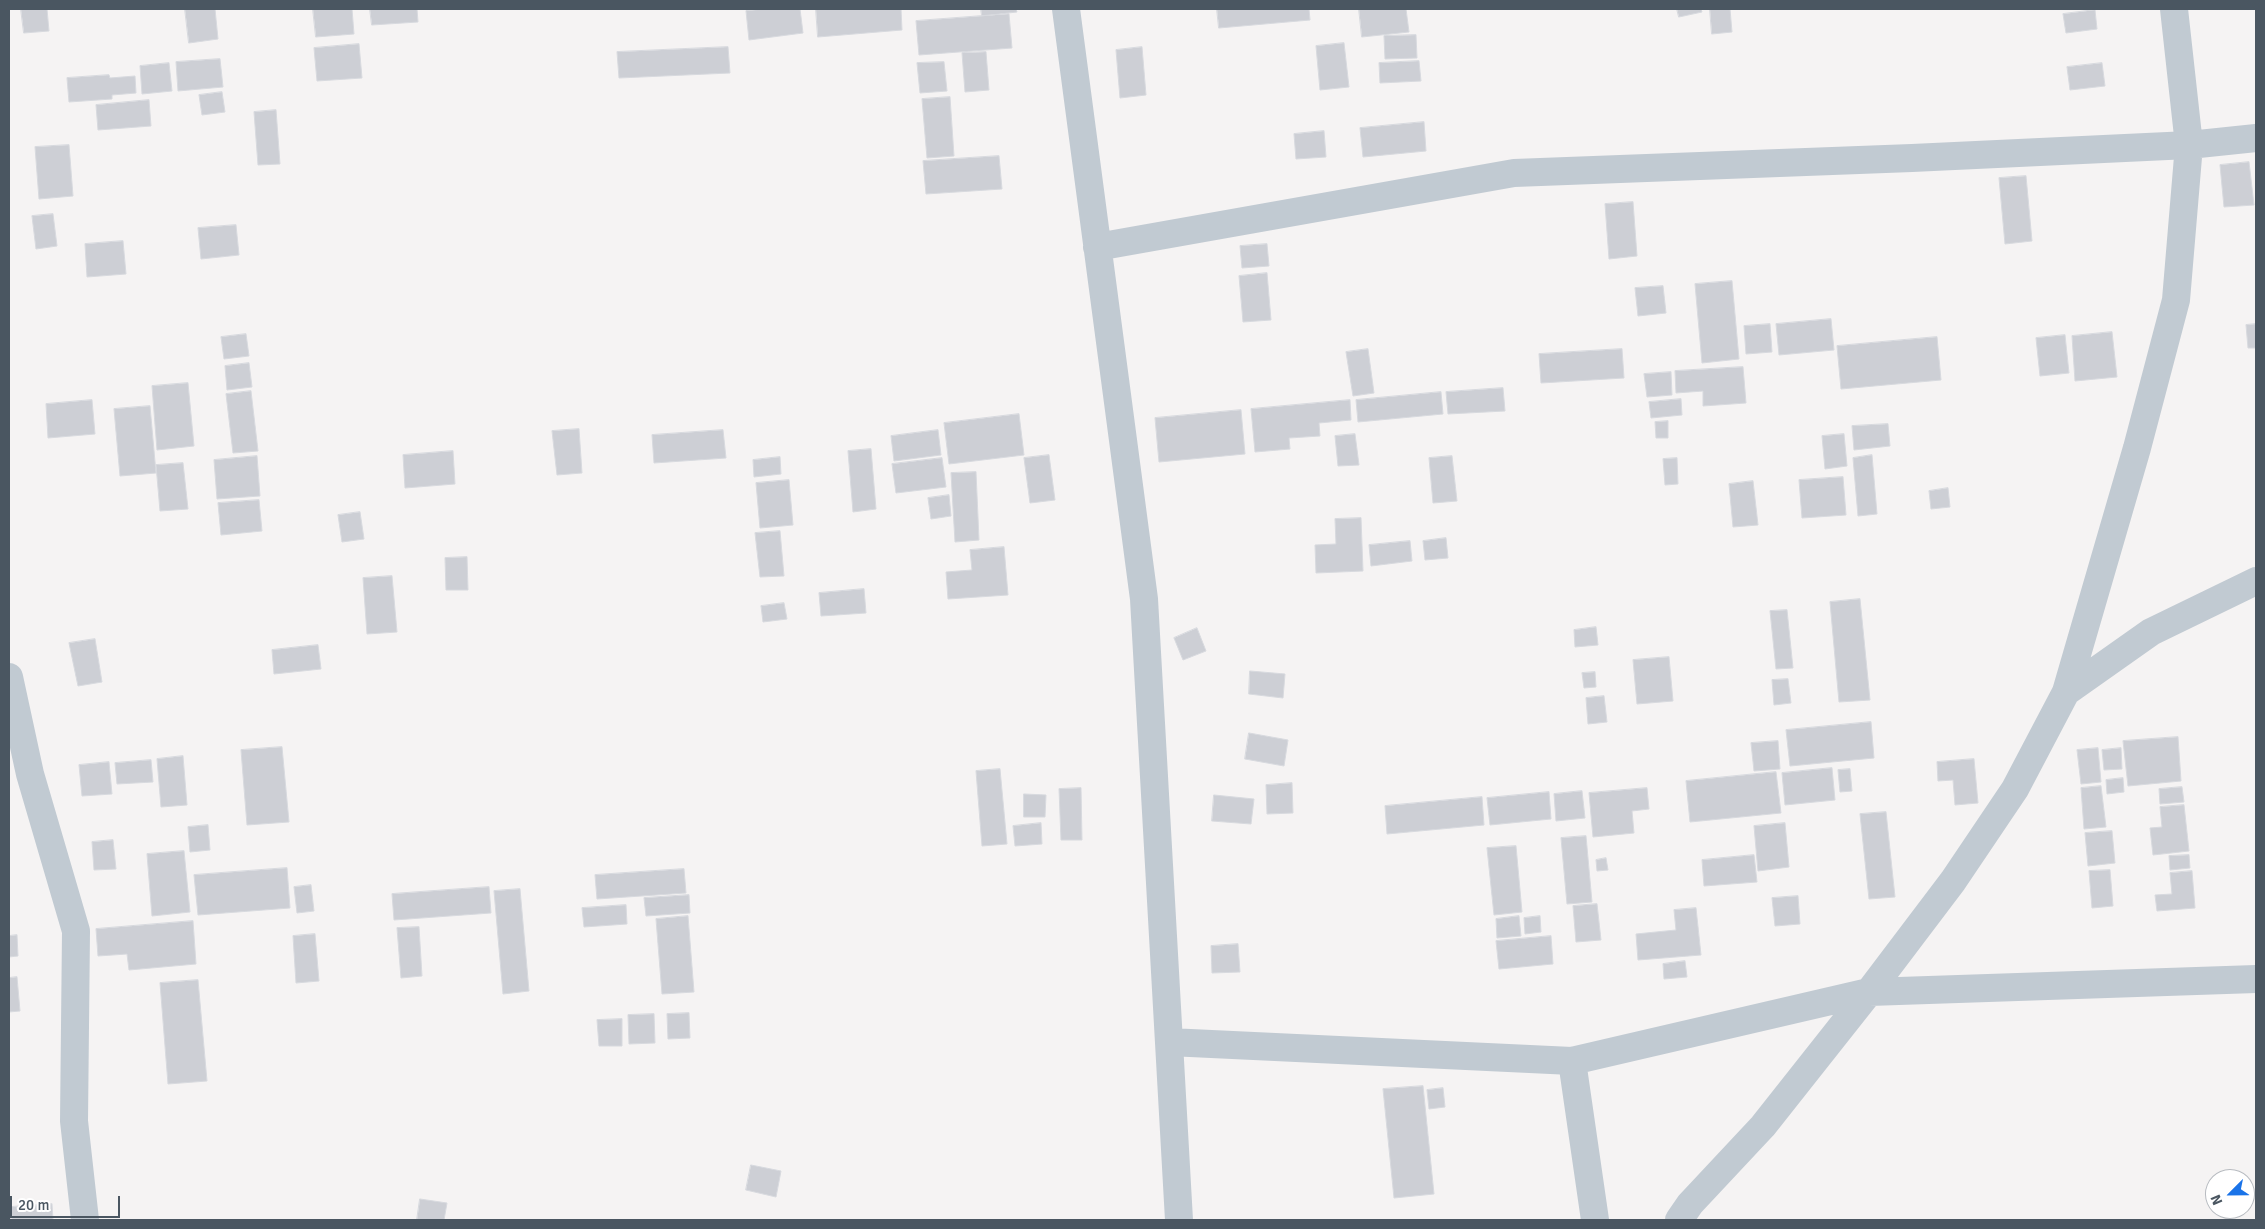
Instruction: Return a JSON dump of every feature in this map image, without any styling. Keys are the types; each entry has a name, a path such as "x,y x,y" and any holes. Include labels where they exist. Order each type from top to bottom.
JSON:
{"street":[{"path":"1066,9 1144,599 1179,1220"},
{"path":"1680,1220 1690,1204 1762,1126 1869,992 1953,881 2015,788 2066,692 2137,448 2176,300 2189,145 2174,9"},
{"path":"1097,247 1514,173 1912,158 2189,145 2256,138"},
{"path":"2066,692 2151,632 2256,582"},
{"path":"9,677 30,774 76,931 74,1121 85,1220"},
{"path":"1169,1042 1572,1061 1869,992 2256,979"},
{"path":"1572,1061 1595,1220"}],"building":[{"path":"21,9 47,9 49,31 24,33"},
{"path":"185,9 215,9 218,39 189,43"},
{"path":"313,9 352,9 354,34 316,37"},
{"path":"370,9 417,9 418,22 372,25"},
{"path":"800,9 803,33 749,40 746,11"},
{"path":"816,9 901,9 902,30 818,37"},
{"path":"981,9 1016,9 1017,12 982,16"},
{"path":"1217,9 1309,9 1310,20 1219,28"},
{"path":"1359,9 1406,9 1409,32 1362,37"},
{"path":"1677,9 1701,9 1702,12 1679,17"},
{"path":"1710,9 1730,9 1732,32 1712,34"},
{"path":"2095,10 2097,29 2066,33 2063,14"},
{"path":"1009,14 1012,48 919,55 916,21"},
{"path":"1416,35 1417,58 1385,59 1384,36"},
{"path":"1344,43 1349,87 1320,90 1316,46"},
{"path":"359,44 362,78 317,81 314,48"},
{"path":"728,47 730,73 619,78 617,52"},
{"path":"1142,47 1146,95 1120,98 1116,50"},
{"path":"986,52 989,90 965,92 962,53"},
{"path":"220,59 223,87 178,91 176,62"},
{"path":"1419,61 1421,81 1380,83 1379,63"},
{"path":"944,62 947,91 920,93 917,63"},
{"path":"169,63 172,91 142,94 140,66"},
{"path":"2102,63 2105,86 2070,90 2067,67"},
{"path":"109,75 110,78 135,76 136,93 112,95 112,99 69,102 67,78"},
{"path":"222,92 225,112 202,115 199,95"},
{"path":"950,97 954,156 927,158 922,99"},
{"path":"149,100 151,126 98,130 96,105"},
{"path":"276,110 280,164 258,165 254,112"},
{"path":"1424,122 1426,151 1363,157 1360,128"},
{"path":"1324,131 1326,157 1296,159 1294,134"},
{"path":"69,145 73,196 39,199 35,147"},
{"path":"999,156 1002,189 926,194 923,161"},
{"path":"2249,162 2254,205 2224,207 2220,165"},
{"path":"2026,176 2032,241 2005,244 1999,178"},
{"path":"1633,202 1637,256 1609,259 1605,204"},
{"path":"53,214 57,246 36,249 32,216"},
{"path":"236,225 239,255 201,259 198,228"},
{"path":"123,241 126,274 87,277 85,244"},
{"path":"1267,244 1269,266 1242,268 1240,246"},
{"path":"1267,273 1271,320 1243,322 1239,276"},
{"path":"1732,281 1739,359 1702,363 1695,284"},
{"path":"1663,286 1666,313 1638,316 1635,288"},
{"path":"1831,319 1834,350 1779,355 1776,324"},
{"path":"1770,324 1772,352 1746,354 1744,326"},
{"path":"2256,324 2256,348 2248,348 2246,325"},
{"path":"2112,332 2117,377 2075,381 2072,336"},
{"path":"246,334 249,356 224,359 221,337"},
{"path":"2065,335 2069,373 2040,376 2036,338"},
{"path":"1937,337 1941,380 1841,389 1837,346"},
{"path":"1368,349 1374,393 1353,396 1346,352"},
{"path":"1622,349 1624,378 1541,383 1539,354"},
{"path":"249,363 252,387 227,390 225,366"},
{"path":"1743,367 1746,403 1703,406 1703,391 1676,393 1675,371"},
{"path":"1671,372 1672,395 1647,397 1644,374"},
{"path":"188,383 194,446 157,450 152,386"},
{"path":"1503,388 1505,411 1448,414 1446,392"},
{"path":"251,391 258,451 233,453 226,394"},
{"path":"1441,392 1443,414 1358,422 1356,400"},
{"path":"1681,399 1682,415 1651,418 1649,402"},
{"path":"92,400 95,434 48,438 46,404"},
{"path":"1350,400 1351,420 1319,423 1320,436 1289,438 1290,449 1255,452 1251,409"},
{"path":"150,406 156,473 120,476 114,409"},
{"path":"1241,410 1245,454 1159,462 1155,418"},
{"path":"1019,414 1024,455 949,464 944,423"},
{"path":"1668,421 1668,438 1656,438 1655,422"},
{"path":"1888,424 1890,446 1854,450 1852,426"},
{"path":"579,429 582,473 557,475 552,431"},
{"path":"723,430 726,458 654,463 652,435"},
{"path":"938,430 941,455 894,461 891,436"},
{"path":"1355,434 1359,465 1338,466 1335,436"},
{"path":"1844,434 1847,466 1825,469 1822,436"},
{"path":"871,449 876,509 853,512 848,451"},
{"path":"453,451 455,484 405,488 403,455"},
{"path":"1049,455 1055,500 1030,503 1024,458"},
{"path":"1872,455 1877,514 1858,516 1853,458"},
{"path":"257,456 260,496 217,499 214,460"},
{"path":"1452,456 1457,501 1433,503 1429,458"},
{"path":"780,457 781,474 754,477 753,460"},
{"path":"942,458 946,487 896,493 892,464"},
{"path":"1677,458 1678,484 1665,485 1663,459"},
{"path":"183,463 188,509 160,511 156,465"},
{"path":"976,472 979,540 955,542 951,473"},
{"path":"1843,477 1846,515 1802,518 1799,480"},
{"path":"789,480 793,525 760,528 756,483"},
{"path":"1753,481 1758,525 1733,527 1729,484"},
{"path":"1948,488 1950,507 1931,509 1929,491"},
{"path":"949,495 951,516 931,519 928,498"},
{"path":"259,500 262,531 221,535 218,503"},
{"path":"360,512 364,539 342,542 338,515"},
{"path":"1361,518 1363,571 1316,573 1315,545 1336,544 1335,519"},
{"path":"780,531 784,576 760,577 755,533"},
{"path":"1446,538 1448,558 1425,560 1423,541"},
{"path":"1410,541 1412,561 1371,566 1369,545"},
{"path":"1004,547 1008,595 948,599 946,572 972,570 970,550"},
{"path":"467,557 468,590 446,590 445,558"},
{"path":"392,576 397,632 367,634 363,578"},
{"path":"864,589 866,613 821,616 819,593"},
{"path":"1860,599 1870,700 1839,702 1830,602"},
{"path":"784,603 787,619 763,622 761,606"},
{"path":"1787,610 1793,668 1776,669 1770,611"},
{"path":"1596,627 1598,645 1575,647 1574,630"},
{"path":"1197,628 1206,651 1183,660 1174,638"},
{"path":"95,639 102,682 78,686 69,643"},
{"path":"318,645 321,669 274,674 272,650"},
{"path":"1669,657 1673,701 1637,704 1633,660"},
{"path":"1250,671 1285,674 1283,698 1249,694"},
{"path":"1595,672 1596,687 1584,688 1582,673"},
{"path":"1788,679 1791,703 1774,705 1772,680"},
{"path":"1604,696 1607,722 1588,724 1586,698"},
{"path":"1871,722 1874,758 1790,766 1786,730"},
{"path":"1249,733 1288,740 1284,766 1245,759"},
{"path":"2178,737 2181,781 2128,786 2123,741"},
{"path":"1778,741 1780,769 1754,771 1751,743"},
{"path":"282,747 289,822 247,825 241,750"},
{"path":"2098,748 2101,782 2081,784 2077,750"},
{"path":"2121,748 2122,769 2104,770 2102,750"},
{"path":"183,756 187,805 161,807 157,759"},
{"path":"1974,759 1978,803 1955,805 1953,780 1938,781 1937,762"},
{"path":"151,760 153,782 117,784 115,763"},
{"path":"109,762 112,794 82,796 79,765"},
{"path":"1832,768 1835,800 1785,805 1782,773"},
{"path":"1000,769 1007,844 982,846 976,771"},
{"path":"1850,769 1852,791 1840,792 1838,770"},
{"path":"1776,772 1781,813 1690,822 1686,781"},
{"path":"2123,778 2124,792 2107,794 2106,780"},
{"path":"1292,783 1293,813 1267,814 1266,785"},
{"path":"2101,786 2106,827 2084,829 2081,788"},
{"path":"2182,787 2184,802 2160,804 2159,789"},
{"path":"1081,788 1082,840 1061,840 1059,789"},
{"path":"1647,788 1649,809 1632,811 1634,833 1593,837 1589,793"},
{"path":"1582,791 1585,818 1556,821 1554,794"},
{"path":"1549,792 1551,819 1490,825 1487,798"},
{"path":"1024,794 1046,795 1045,817 1024,817"},
{"path":"1214,795 1254,799 1251,824 1212,821"},
{"path":"1482,797 1484,825 1387,834 1385,806"},
{"path":"2184,805 2189,851 2153,855 2150,828 2162,827 2160,807"},
{"path":"1886,812 1895,897 1869,899 1860,814"},
{"path":"1041,823 1042,844 1015,846 1013,826"},
{"path":"1785,823 1789,867 1758,871 1754,826"},
{"path":"208,825 210,850 190,852 188,827"},
{"path":"2112,831 2115,863 2088,866 2085,833"},
{"path":"1586,836 1592,902 1567,904 1561,838"},
{"path":"113,840 116,869 94,870 92,842"},
{"path":"1516,846 1522,912 1494,915 1487,848"},
{"path":"184,851 190,912 152,916 147,854"},
{"path":"1754,855 1757,882 1704,886 1702,860"},
{"path":"2189,855 2190,868 2170,870 2169,856"},
{"path":"1606,858 1608,870 1597,871 1596,860"},
{"path":"287,868 290,908 198,915 194,875"},
{"path":"684,869 686,893 597,899 595,875"},
{"path":"2110,870 2113,906 2092,908 2089,871"},
{"path":"2192,871 2195,908 2157,911 2155,895 2172,894 2170,873"},
{"path":"311,885 314,911 297,913 294,887"},
{"path":"489,887 491,913 394,920 392,894"},
{"path":"520,889 529,991 503,994 494,891"},
{"path":"689,895 690,913 646,916 644,898"},
{"path":"1798,896 1800,924 1775,926 1772,898"},
{"path":"1597,904 1601,940 1576,942 1573,906"},
{"path":"626,905 627,924 584,927 582,908"},
{"path":"1696,908 1701,955 1638,960 1636,934 1676,930 1674,910"},
{"path":"688,916 694,992 662,994 656,919"},
{"path":"1519,916 1521,936 1497,938 1496,919"},
{"path":"1540,916 1541,932 1525,934 1524,918"},
{"path":"193,921 196,964 129,970 127,954 98,956 96,929"},
{"path":"419,927 422,976 401,978 397,928"},
{"path":"315,934 319,981 296,983 293,936"},
{"path":"17,935 18,956 9,957 9,936"},
{"path":"1551,936 1553,964 1499,969 1496,941"},
{"path":"1238,944 1240,972 1212,973 1211,946"},
{"path":"1685,961 1687,977 1664,979 1663,964"},
{"path":"17,977 20,1011 9,1012 9,978"},
{"path":"198,980 207,1081 168,1084 160,983"},
{"path":"689,1013 690,1038 668,1039 667,1014"},
{"path":"654,1014 655,1043 629,1044 628,1015"},
{"path":"622,1019 622,1046 599,1046 597,1020"},
{"path":"1423,1086 1434,1194 1394,1198 1383,1089"},
{"path":"1443,1088 1445,1107 1429,1109 1427,1090"},
{"path":"751,1165 781,1171 776,1197 746,1190"},
{"path":"420,1199 447,1203 444,1220 417,1220"},
{"path":"10,1203 11,1220 9,1220"},
{"path":"52,1204 53,1220 12,1220 11,1207"}]}
